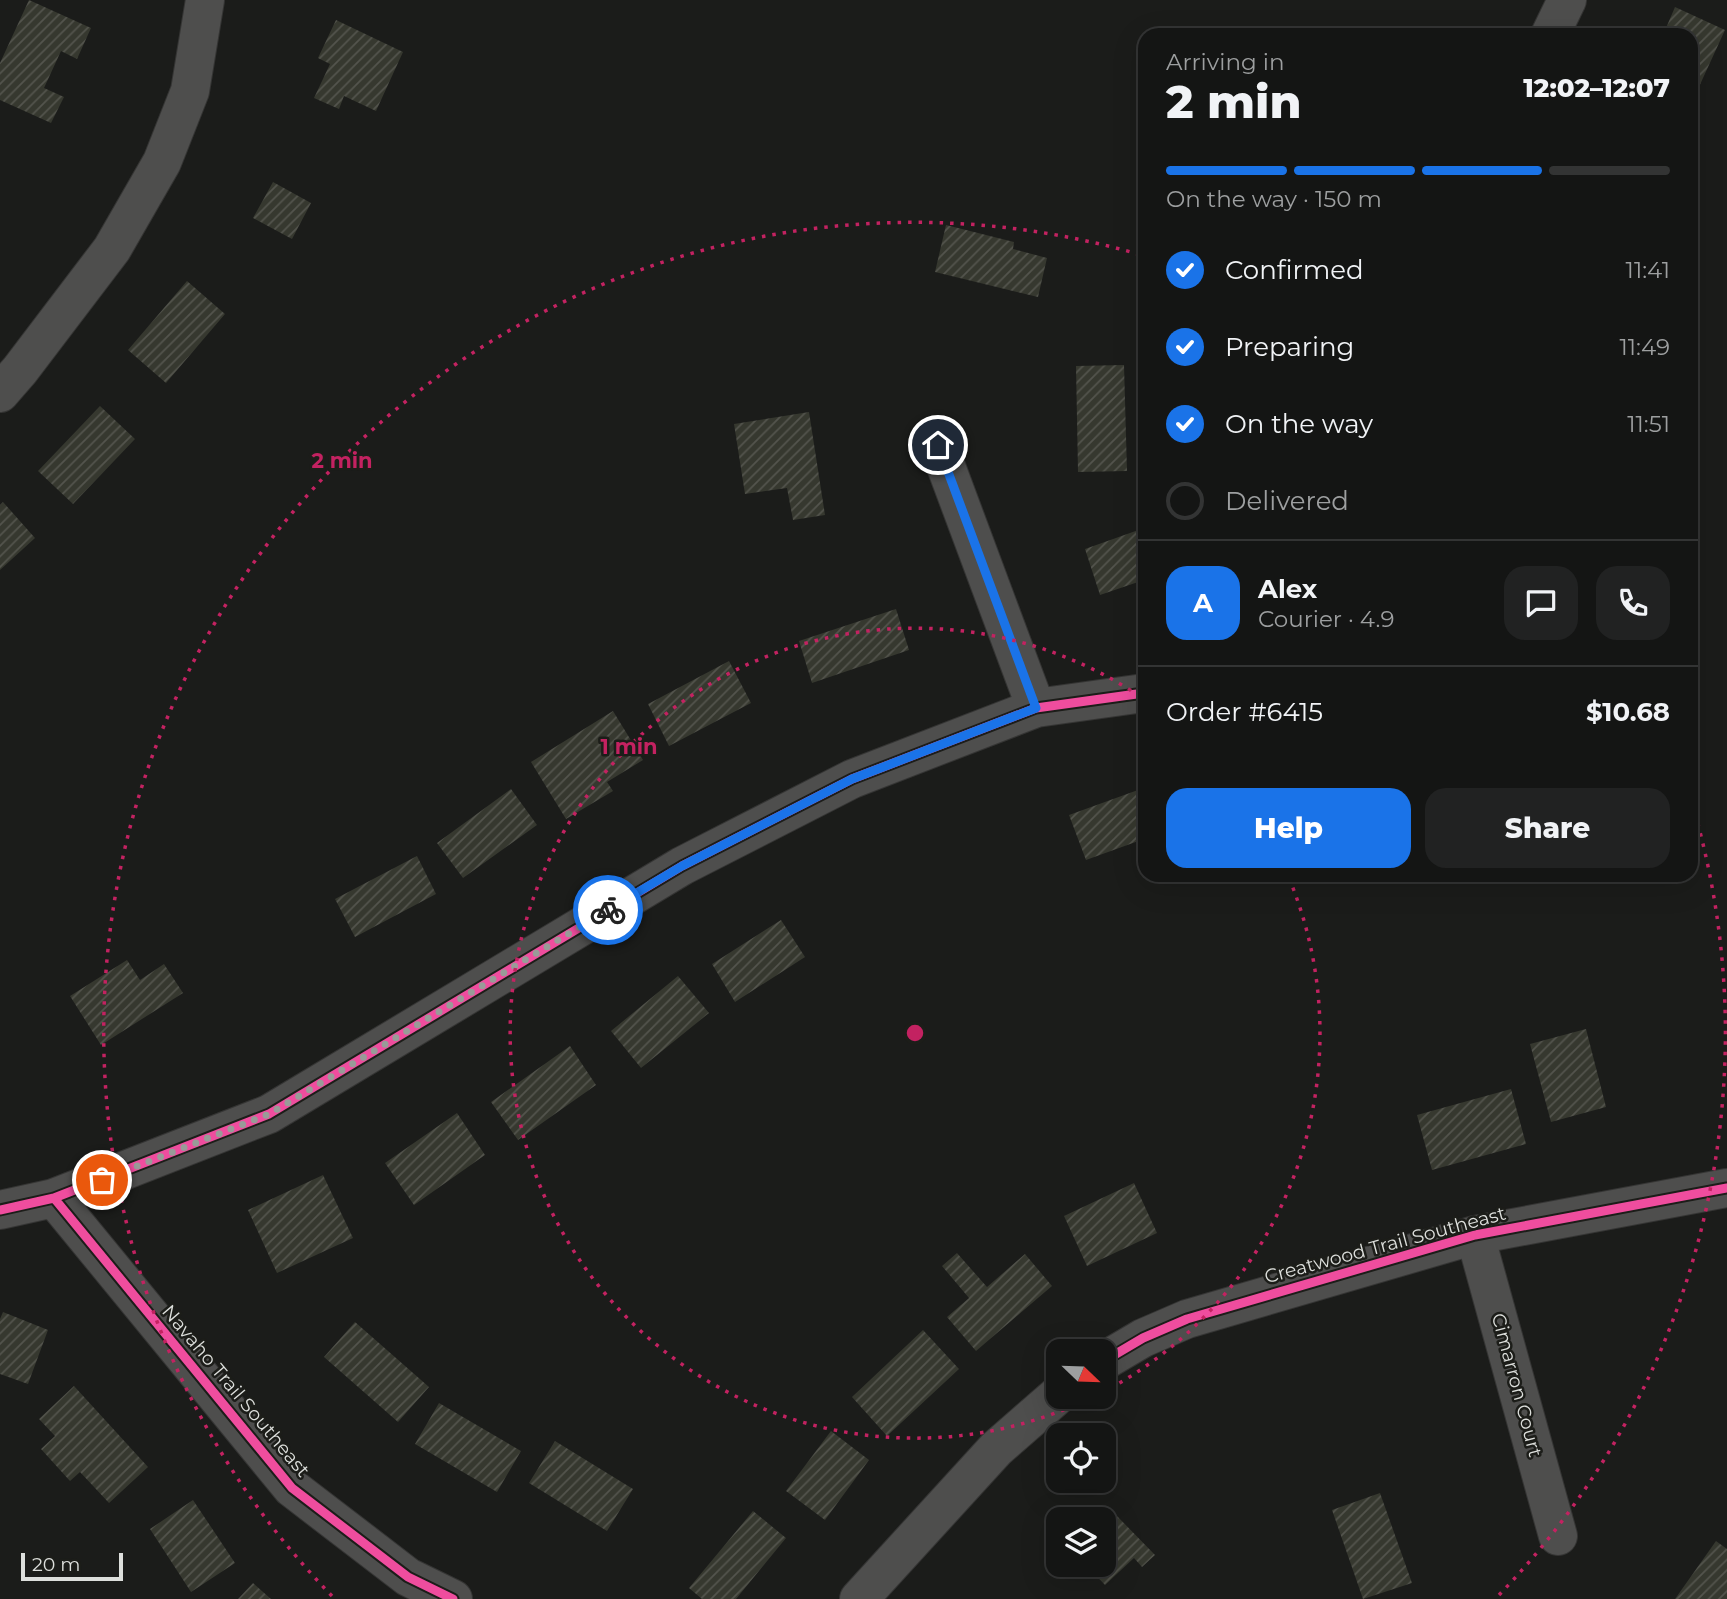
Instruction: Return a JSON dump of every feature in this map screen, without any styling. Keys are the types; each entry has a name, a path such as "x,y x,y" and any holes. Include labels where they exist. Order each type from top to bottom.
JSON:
{"street":[{"path":"0,393 112,249 162,162 190,91 205,0"},
{"path":"1553,28 1567,0"},
{"path":"938,445 1036,708"},
{"path":"0,1210 54,1198 269,1114 682,866 852,779 1036,708 1138,694"},
{"name":"Creatwood Trail Southeast","path":"1116,1354 1143,1338 1187,1319 1475,1235 1727,1188"},
{"name":"Navaho Trail Southeast","path":"54,1198 292,1488 408,1577 453,1599"},
{"name":"Cimarron Court","path":"1475,1235 1558,1535"},
{"path":"859,1599 996,1450 1046,1406"}],"building":[{"path":"29,0 91,28 77,59 61,51 44,88 64,97 51,123 0,100 0,63"},
{"path":"1675,7 1725,30 1698,89 1698,28 1666,28"},
{"path":"336,20 403,52 376,111 344,96 339,109 314,98 330,64 318,58"},
{"path":"273,182 311,203 292,239 253,218"},
{"path":"946,225 1014,242 1013,249 1047,258 1038,297 935,272"},
{"path":"187,281 225,314 166,383 128,350"},
{"path":"1124,365 1127,471 1078,472 1076,366"},
{"path":"100,406 135,439 73,504 38,471"},
{"path":"809,412 825,515 793,520 787,488 745,494 734,424"},
{"path":"3,502 35,538 0,570 0,505"},
{"path":"1138,530 1138,582 1100,595 1085,549"},
{"path":"896,609 909,650 812,683 799,641"},
{"path":"729,661 751,703 669,746 648,704"},
{"path":"613,711 643,760 607,782 613,791 566,819 531,762"},
{"path":"511,789 537,825 463,878 437,843"},
{"path":"1138,790 1138,841 1086,860 1069,815"},
{"path":"417,856 436,894 355,937 335,899"},
{"path":"781,920 805,957 735,1002 712,964"},
{"path":"127,960 140,980 164,964 183,993 101,1045 70,996"},
{"path":"678,976 709,1013 641,1068 611,1031"},
{"path":"1586,1029 1606,1107 1551,1122 1530,1044"},
{"path":"570,1046 596,1085 518,1140 491,1102"},
{"path":"1511,1089 1526,1144 1432,1170 1417,1115"},
{"path":"457,1113 485,1155 414,1205 385,1163"},
{"path":"323,1175 353,1238 277,1273 248,1210"},
{"path":"1134,1183 1157,1233 1087,1266 1064,1216"},
{"path":"957,1253 987,1287 1025,1254 1052,1286 976,1351 947,1317 969,1298 942,1266"},
{"path":"3,1312 48,1330 28,1384 0,1374 0,1319"},
{"path":"355,1322 429,1387 398,1422 324,1357"},
{"path":"923,1330 959,1369 887,1436 852,1397"},
{"path":"74,1386 148,1467 109,1503 80,1472 70,1481 41,1449 55,1436 39,1419"},
{"path":"439,1403 521,1451 497,1492 415,1444"},
{"path":"831,1431 869,1460 825,1520 786,1491"},
{"path":"555,1441 633,1489 607,1531 529,1483"},
{"path":"1380,1493 1412,1583 1363,1599 1332,1510"},
{"path":"193,1500 235,1563 191,1592 150,1529"},
{"path":"753,1511 786,1538 736,1599 702,1599 689,1588"},
{"path":"1116,1517 1155,1555 1142,1567 1134,1558 1116,1575"},
{"path":"1716,1541 1727,1549 1727,1599 1675,1599"},
{"path":"1097,1577 1114,1577 1105,1585"},
{"path":"253,1583 271,1599 238,1599"}],"cycle path":[{"path":"0,1210 54,1198 269,1114 682,866 852,779 1036,708 1138,694"},
{"path":"1116,1354 1143,1338 1187,1319 1475,1235 1727,1188"},
{"path":"54,1198 292,1488 408,1577 453,1599"}],"way so far":[{"path":"102,1180 269,1114 608,910"}],"route":[{"path":"608,910 682,866 852,779 1036,708 938,445"}]}
